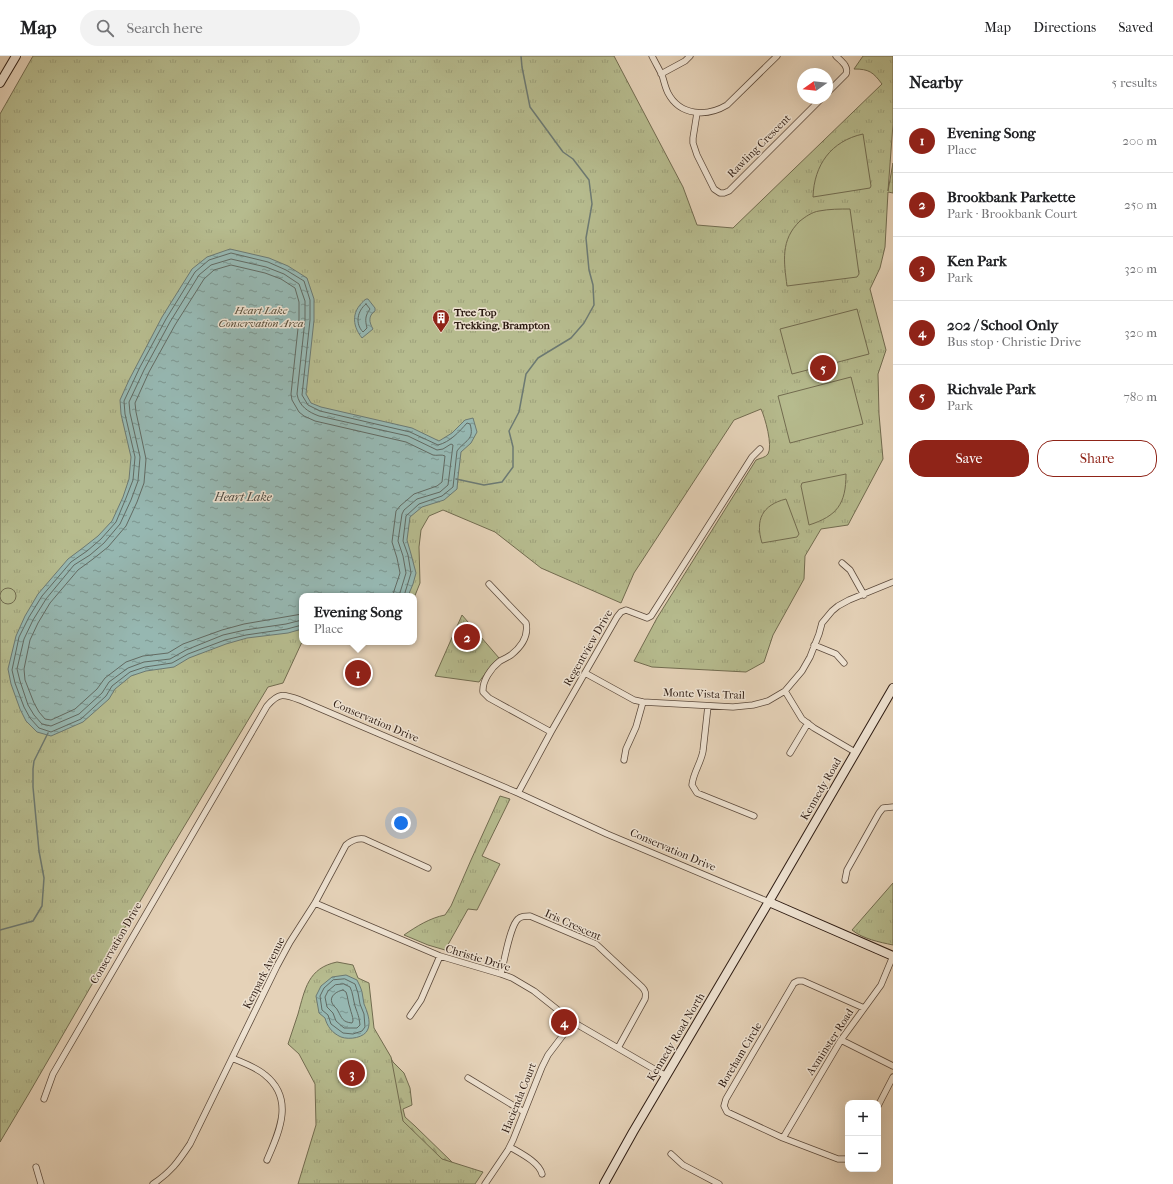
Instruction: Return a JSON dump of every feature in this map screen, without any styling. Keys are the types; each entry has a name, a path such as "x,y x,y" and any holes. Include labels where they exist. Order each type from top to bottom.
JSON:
{"main road":[{"path":"0,83 16,56"},
{"name":"Kennedy Road","path":"769,902 893,688"},
{"name":"Conservation Drive","path":"769,902 893,956"},
{"name":"Kennedy Road North","path":"604,1184 769,902"}],"street":[{"path":"652,56 668,93 674,102 682,108 697,113 714,111 727,105 777,56"},
{"path":"661,74 685,61 690,56"},
{"path":"833,87 848,71 846,66 836,56"},
{"name":"Rawling Crescent","path":"697,113 693,138 694,148 714,189 720,193 724,193 729,191 816,104"},
{"name":"Regentview Drive","path":"518,793 617,617 621,612 626,610 647,618 651,616 752,457 760,449"},
{"path":"842,562 850,570 864,595"},
{"name":"Monte Vista Trail","path":"585,673 634,700 643,702 733,707 753,705 768,701 785,691 802,671 810,657 822,623 832,611 849,600 893,582"},
{"path":"489,584 526,623 527,631 523,643 518,649 500,661 487,677 484,682 483,692 488,698 551,732"},
{"path":"814,645 836,654 844,663"},
{"path":"785,691 802,719 814,728 855,752"},
{"name":"Conservation Drive","path":"44,1099 56,1069 268,706 272,700 278,696 287,695 300,700 518,793 607,834 769,902"},
{"path":"624,760 626,749 636,727 643,702"},
{"path":"708,706 702,758 692,781 692,786 697,793 754,816"},
{"path":"790,752 808,723"},
{"path":"845,880 847,870 879,813 883,808 893,806"},
{"name":"Kenpark Avenue","path":"153,1184 173,1168 190,1144 277,966 290,942 315,903 346,845 358,838 364,839 428,868"},
{"name":"Christie Drive","path":"315,903 440,956 512,978 534,992 573,1022 666,1076"},
{"name":"Iris Crescent","path":"501,974 514,924 521,917 530,916 596,944 645,990 645,1000 618,1048"},
{"path":"410,1016 421,1000 440,956"},
{"name":"Axminster Road","path":"783,1138 841,1040 881,986 893,956"},
{"name":"Boreham Circle","path":"845,1160 838,1159 783,1138 727,1112 724,1106 726,1099 794,983 804,981 864,1008"},
{"name":"Hacienda Court","path":"485,1184 510,1146 548,1055 573,1022"},
{"path":"841,1040 893,1066"},
{"path":"232,1058 265,1075 275,1086 280,1096 283,1109 280,1126 267,1160"},
{"path":"881,1100 893,1077"},
{"path":"468,1078 524,1112"},
{"path":"510,1146 541,1168 542,1174"},
{"path":"671,1154 683,1165 719,1184"},
{"path":"36,1167 40,1184"}],"green space":[{"name":"Heart Lake Conservation Area","path":"33,56 614,56 683,187 697,225 733,228 882,84 870,72 854,69 863,56 893,56 893,124 888,191 893,163 893,193 888,192 885,247 880,268 870,289 886,350 878,374 879,414 883,459 848,525 821,529 805,556 804,579 773,635 764,662 746,672 652,667 634,661 657,618 756,460 768,454 770,445 769,438 761,409 734,420 634,573 621,603 541,568 495,532 443,510 429,516 421,530 419,547 420,583 416,593 299,593 299,645 301,645 283,683 268,687 164,860 0,1142 0,114"},
{"path":"863,134 871,186 870,188 813,197 817,175 826,156 842,142"},
{"path":"850,209 859,274 857,277 787,286 785,252 789,236 794,228 806,216 814,212"},
{"path":"857,309 869,354 792,374 780,329"},
{"path":"851,377 863,424 790,443 778,396"},
{"path":"846,474 844,493 842,501 838,507 827,517 809,525 801,486 802,483"},
{"path":"786,499 799,534 797,537 762,543 759,527 762,515 771,505"},
{"path":"5,588 11,588 16,593 14,602 11,604 5,604 0,599 0,593"},
{"path":"462,615 499,658 493,663 479,682 435,676"},
{"path":"500,796 510,799 482,856 500,864 477,910 468,909 445,950 404,935 434,918 445,915 451,906"},
{"path":"893,883 893,945 866,938 852,930"},
{"path":"337,962 353,965 358,978 369,983 374,1028 391,1057 403,1121 442,1159 483,1172 475,1184 298,1184 316,1125 315,1084 299,1054 288,1044 309,981 320,969"},
{"path":"379,1051 387,1051 393,1062 404,1073 410,1088 412,1105 403,1109 405,1117 453,1163 411,1150"}],"water":[{"name":"Heart Lake","path":"230,249 269,258 288,266 307,278 314,299 314,320 306,394 311,403 321,407 412,428 439,441 452,433 465,420 473,418 477,432 471,443 461,452 457,489 444,500 422,507 410,517 407,540 416,573 409,593 299,593 299,630 288,633 247,638 189,658 174,667 146,671 131,676 115,689 109,699 83,722 51,736 37,732 26,721 11,684 8,669 16,636 25,616 38,594 68,559 98,536 112,521 129,479 131,457 121,414 120,400 162,317 192,269 207,257"},
{"path":"368,299 375,308 375,311 371,315 370,319 373,329 362,338 356,328 355,317 361,303"},
{"path":"346,975 357,980 362,990 364,1004 369,1019 369,1026 366,1032 356,1038 341,1037 330,1029 325,1018 319,1013 316,996 321,986 332,977"}],"waterway":[{"path":"456,479 484,485 502,482 513,467 513,447 509,431 519,412 526,374 538,358 571,338 584,323 594,305 593,285 589,270 586,238 592,204 589,180 573,159 563,152 530,107 521,56"},
{"path":"0,930 33,921 42,906 44,878 39,851 33,787 33,769 34,761 48,733"}],"place":[{"name":"Tree Top Trekking, Brampton","path":"441,333"},
{"name":"Richvale Park","path":"823,368"},
{"name":"Brookbank Parkette","path":"467,637"},
{"name":"Evening Song","path":"358,673"},
{"name":"202 / School Only","path":"564,1022"},
{"name":"Ken Park","path":"352,1073"}]}
